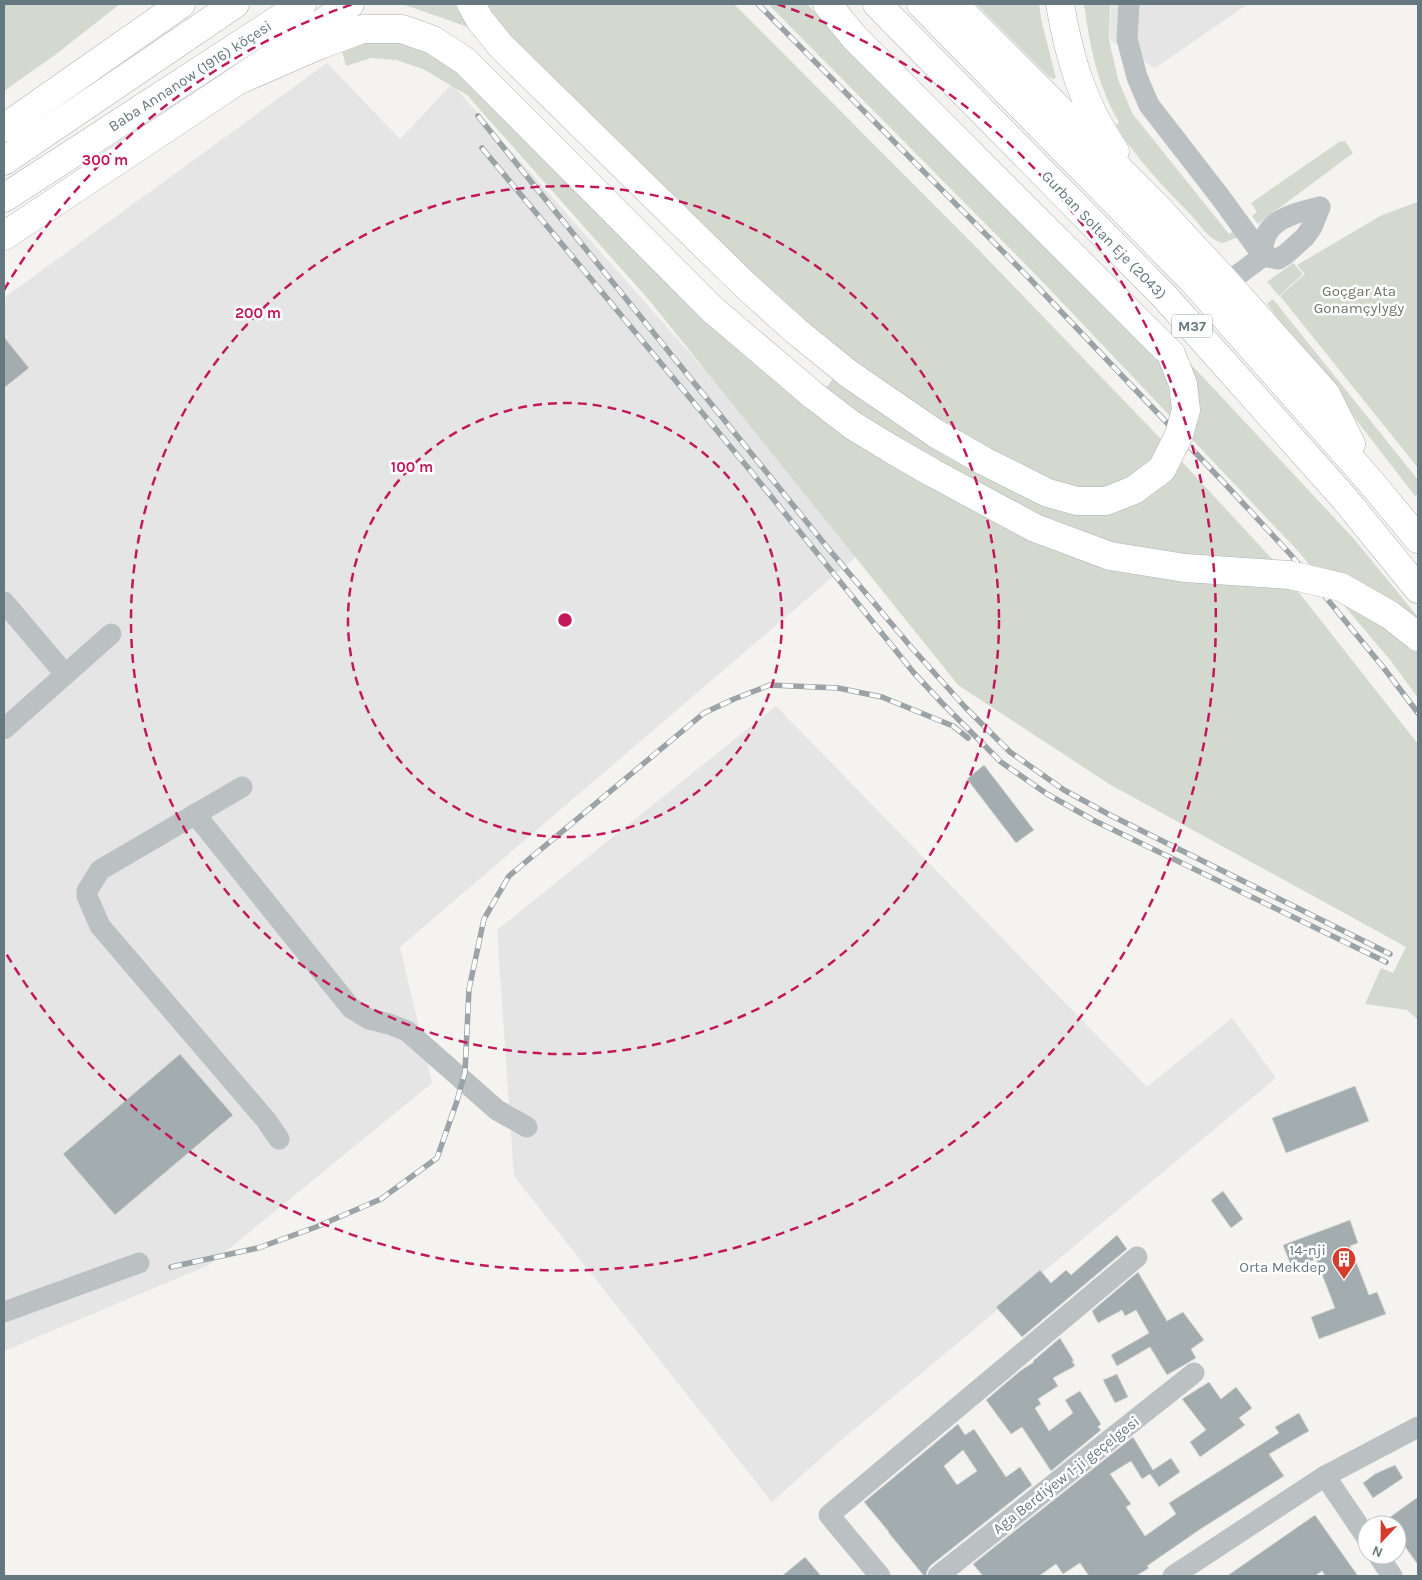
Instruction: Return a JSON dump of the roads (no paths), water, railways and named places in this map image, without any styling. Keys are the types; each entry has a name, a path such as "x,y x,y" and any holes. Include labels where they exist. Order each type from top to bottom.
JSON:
{"main road":[{"path":"4,161 235,4"},
{"name":"Baba Annanow (1916) köçesi","path":"4,198 302,4"},
{"path":"4,236 350,4"},
{"path":"471,4 480,20 501,46 746,286 796,331 850,374 927,427 984,461 1048,492 1077,501 1106,501 1134,490 1162,469 1179,435 1186,410 1183,384 1171,354 855,38 827,4"},
{"path":"856,4 951,77"},
{"name":"Gurban Soltan Eje (2043)","path":"877,4 951,77 1172,304 1344,498 1418,589"},
{"name":"Gurban Soltan Eje (2043)","path":"921,4 1193,280 1370,481 1418,540"},
{"path":"954,4 1154,204 1326,394 1370,481"},
{"path":"1060,4 1066,42 1083,94 1103,134 1154,204"},
{"path":"4,128 177,6"},
{"path":"237,81 322,44 363,29 402,29 433,40 465,61 712,309 813,395 852,425 884,445 1035,528 1110,556 1185,568 1290,575 1341,587 1390,615 1418,637"}],"street":[{"path":"1129,4 1128,39 1137,77 1149,104 1264,256 1227,283"},
{"path":"4,602 65,674"},
{"path":"4,730 111,634"},
{"path":"242,787 100,870 86,896 100,926 266,1120 279,1139"},
{"path":"195,814 352,1008 370,1019 407,1031 497,1110 527,1127"},
{"path":"880,1576 829,1515 1137,1257"},
{"path":"4,1312 139,1263"},
{"name":"Aga Berdiýew 1-ji geçelgesi","path":"938,1576 1194,1373"},
{"path":"1173,1576 1325,1476 1418,1427"},
{"path":"1325,1476 1357,1523"},
{"path":"1385,1565 1392,1576"}],"railway":[{"path":"758,4 1031,280 1227,486 1291,555 1383,667 1418,713"},
{"path":"478,116 827,547 911,647 965,707 1010,752 1064,790 1110,815 1390,954"},
{"path":"482,148 749,469 914,673 1001,762 1047,794 1095,821 1386,962"},
{"path":"171,1267 258,1248 316,1227 381,1199 437,1158 465,1072 469,989 484,919 509,876 704,713 770,685 838,688 882,697 953,726 968,738"}],"place":[{"name":"14-nji Orta Mekdep","path":"1344,1280"}],"park label":[{"name":"Goçgar Ata Gonamçylygy","path":"1359,300"}]}
